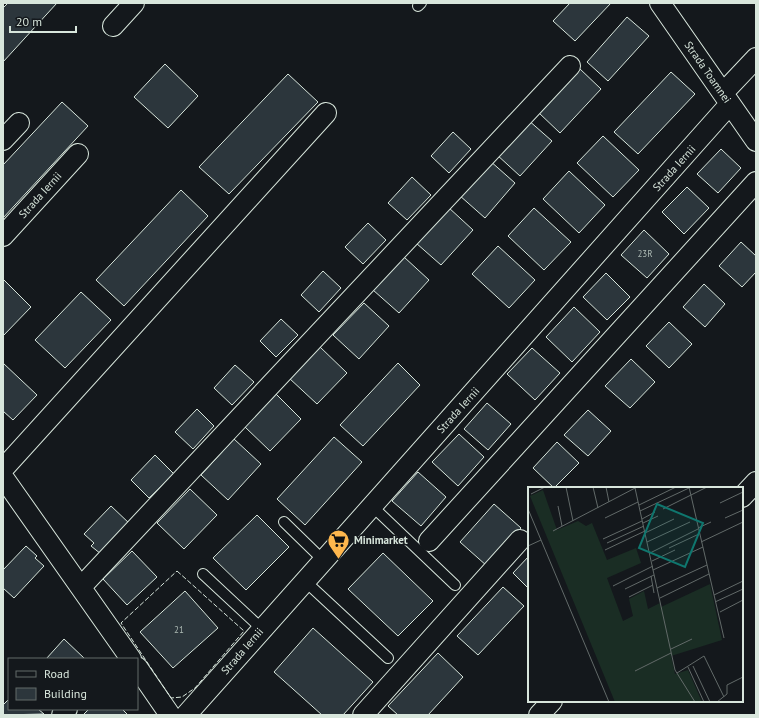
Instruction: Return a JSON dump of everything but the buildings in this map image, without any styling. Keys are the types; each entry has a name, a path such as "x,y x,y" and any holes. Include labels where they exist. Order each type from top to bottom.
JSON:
{"street":[{"path":"113,26 134,3"},
{"name":"Strada Toamnei","path":"660,3 756,141"},
{"name":"Strada Iernii","path":"186,715 372,506 726,99 756,58"},
{"path":"81,587 570,66"},
{"path":"3,469 326,113"},
{"path":"3,140 18,123"},
{"name":"Strada Iernii","path":"3,236 78,154"},
{"path":"429,541 756,182"},
{"path":"3,477 81,587 123,655"},
{"path":"743,496 756,482"},
{"path":"362,715 520,540"},
{"path":"138,668 170,715"},
{"path":"539,715 551,702"}],"lane":[{"path":"372,506 455,585"},
{"path":"284,522 323,560"},
{"path":"203,574 262,629"},
{"path":"305,581 388,658"}],"fence":[{"path":"177,571 244,631 195,688 182,697 171,698 121,623 177,571"}],"place":[{"name":"Minimarket","path":"339,560"}]}
